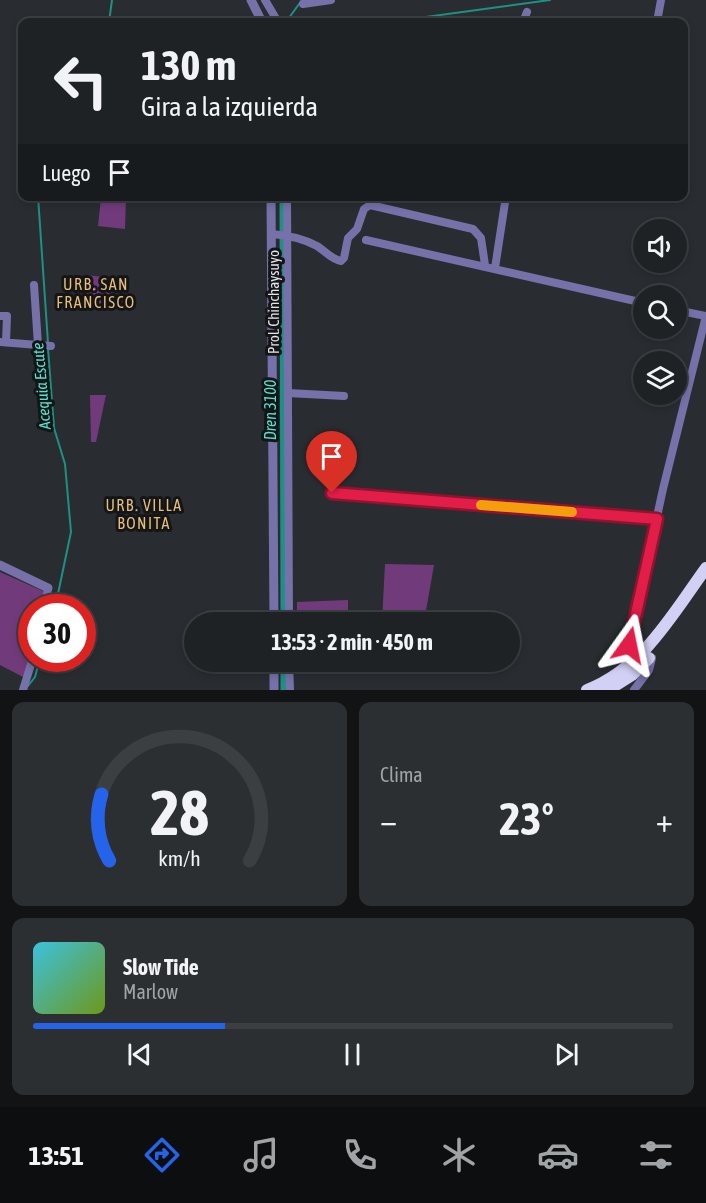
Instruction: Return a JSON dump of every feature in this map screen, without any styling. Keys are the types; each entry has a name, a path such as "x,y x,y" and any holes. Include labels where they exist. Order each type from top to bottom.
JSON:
{"highway":[{"path":"587,690 601,685 647,649 706,568"},
{"path":"608,690 632,675 653,654 706,580"}],"street":[{"path":"250,0 260,18"},
{"path":"265,0 276,18"},
{"path":"303,4 331,0"},
{"path":"658,18 661,0"},
{"path":"525,18 527,12"},
{"path":"272,201 280,234 274,612"},
{"name":"Prol. Chinchaysuyo","path":"286,201 280,234 288,393 289,612"},
{"path":"495,268 505,201"},
{"path":"280,234 316,246 333,259 341,261 346,255 348,238 357,229 364,209 369,205 473,229 481,238 485,265"},
{"path":"366,240 485,265 633,300"},
{"path":"34,285 44,345 42,360"},
{"path":"636,659 629,645 706,316 687,312"},
{"path":"0,316 7,316 3,342 44,345"},
{"path":"288,393 344,396"},
{"path":"332,493 657,519"},
{"path":"0,565 48,588 47,594"},
{"path":"634,690 649,670 653,654"},
{"path":"23,690 29,672"},
{"path":"274,672 274,690"},
{"path":"289,672 290,690"}],"shaded area":[{"path":"101,201 126,201 125,229 98,226"},
{"path":"86,275 112,278 112,309 84,306"},
{"path":"90,395 106,395 96,442 91,442"},
{"path":"385,564 434,565 426,612 383,612"},
{"path":"0,572 45,592 44,594 18,594 18,672 26,672 25,678 0,665"},
{"path":"348,600 348,612 297,612 297,602"}],"waterway":[{"name":"Acequia Escute","path":"110,18 112,0"},
{"path":"289,18 302,0"},
{"path":"418,18 550,0"},
{"name":"Acequia Escute","path":"38,201 48,343"},
{"name":"Dren 3100","path":"283,201 284,612"},
{"name":"Acequia Escute","path":"48,349 54,428 65,464 71,532 58,594"},
{"name":"Acequia Escute","path":"28,686 36,672"},
{"name":"Dren 3100","path":"284,672 284,690"}],"slow traffic":[{"path":"481,505 572,512"}],"district":[{"name":"URB. SAN FRANCISCO","path":"96,293"},
{"name":"URB. VILLA BONITA","path":"144,514"}],"route":[{"path":"332,493 657,519 629,645"}]}
